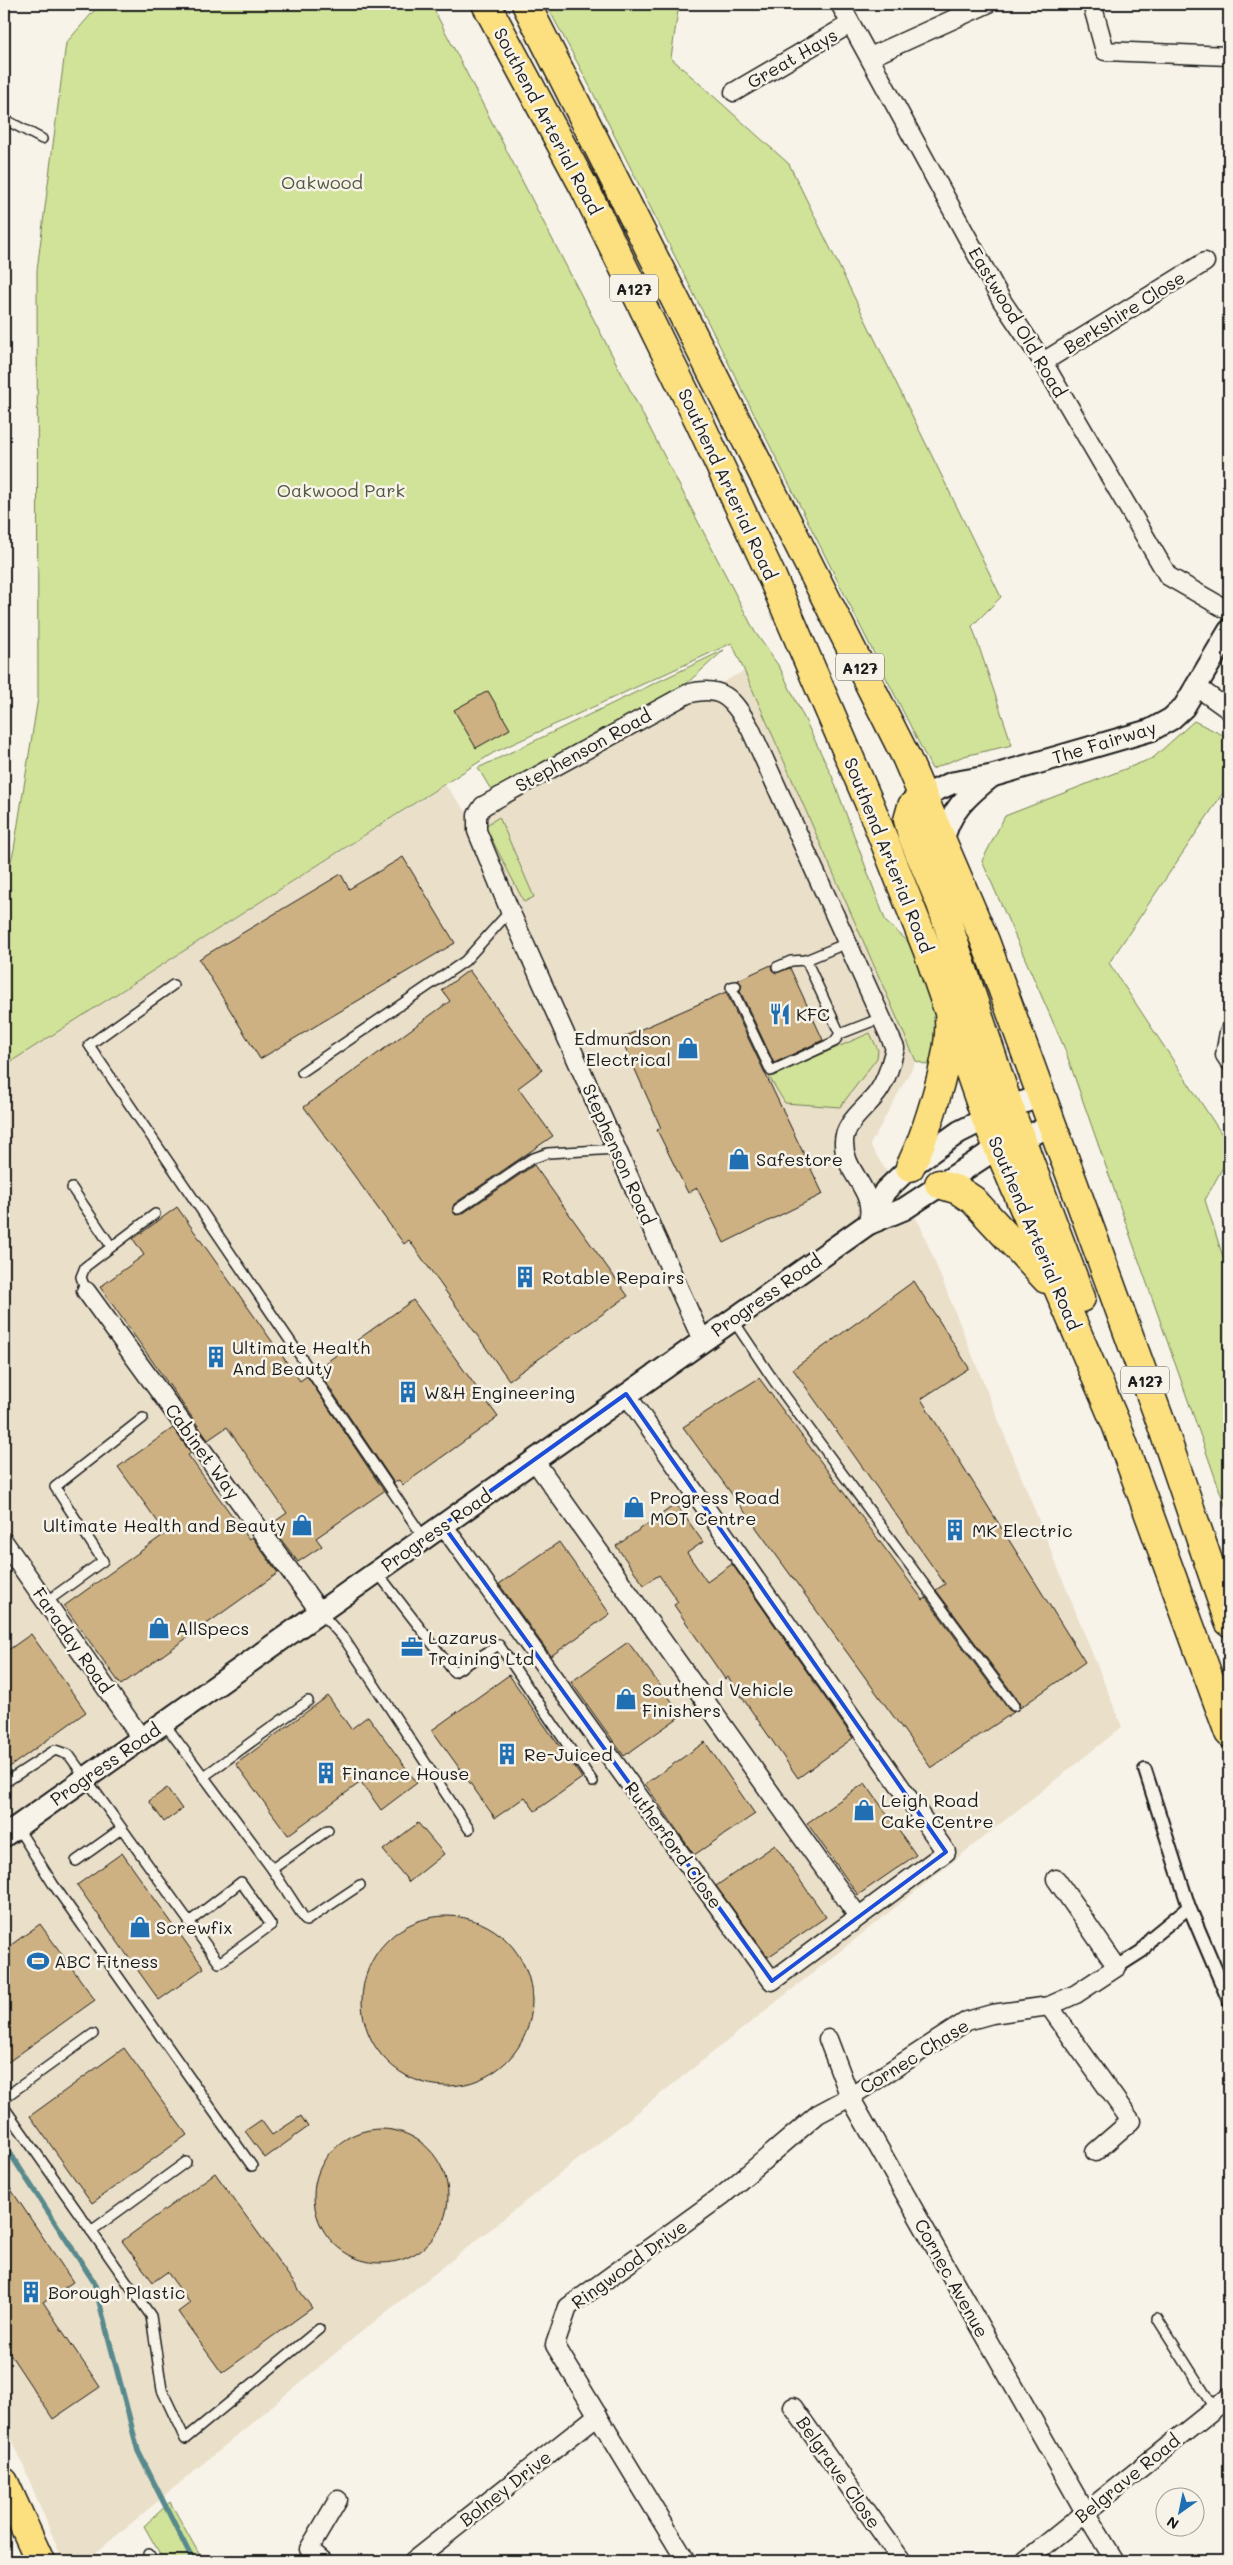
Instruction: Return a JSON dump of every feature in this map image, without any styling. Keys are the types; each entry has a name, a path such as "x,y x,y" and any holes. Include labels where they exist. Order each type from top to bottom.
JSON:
{"main road":[{"name":"Southend Arterial Road","path":"486,4 585,189 699,421 772,577 870,805 948,1006 1015,1106 1052,1126 1161,1423 1229,1622"},
{"name":"Southend Arterial Road","path":"526,4 795,540 900,744 985,941 991,986 1015,1106"},
{"path":"922,796 912,806 909,828 941,904 1015,1106 1009,1143 1116,1393 1116,1424"},
{"path":"901,1174 923,1138 948,1048 950,1029 948,1006"},
{"name":"Southend Arterial Road","path":"1009,1143 1063,1299 1116,1424 1229,1733"},
{"path":"939,1184 958,1190 973,1200 1063,1299"},
{"path":"4,2482 40,2561"}],"street":[{"name":"Eastwood Old Road","path":"840,4 1002,301 1043,362 1168,576 1229,611"},
{"path":"870,57 987,4"},
{"path":"1092,4 1105,51 1229,56"},
{"name":"Great Hays","path":"734,92 850,24"},
{"name":"Berkshire Close","path":"1043,362 1205,262"},
{"name":"The Fairway","path":"922,796 952,783 992,776 1151,730 1171,719 1184,707 1229,631"},
{"path":"1197,687 1229,710"},
{"name":"Stephenson Road","path":"702,1340 510,911 477,831 477,815 483,806 687,694 701,690 716,691 730,699 750,728 895,1048 890,1066 878,1092 854,1119 844,1140 845,1154 856,1178 870,1201 871,1213 868,1224"},
{"name":"The Fairway","path":"943,844 948,822 955,811 992,776"},
{"path":"1229,1032 1225,1055 1229,1061"},
{"name":"Progress Road","path":"868,1224 885,1191 901,1174 959,1132 1015,1106"},
{"name":"Progress Road","path":"8,1829 164,1722 868,1224 904,1209 939,1184 1009,1143 1052,1126"},
{"path":"856,1178 863,1184 876,1188 901,1174"},
{"name":"Cabinet Way","path":"86,1291 320,1612"},
{"name":"Rutherford Close","path":"443,1525 772,1980 946,1852 626,1394"},
{"path":"534,1460 858,1916"},
{"name":"Faraday Road","path":"4,1542 141,1738"},
{"path":"1145,1770 1189,1907 1229,2001"},
{"path":"1056,1879 1117,1967"},
{"name":"Cornec Chase","path":"850,2097 967,2021 992,2014 1050,2006 1076,1994 1142,1951 1151,1938 1189,1907"},
{"path":"1050,2006 1131,2120 1094,2152"},
{"name":"Cornec Avenue","path":"828,2040 850,2097 1084,2512 1115,2561"},
{"name":"Ringwood Drive","path":"686,2561 555,2345 568,2307 723,2195 818,2114 850,2097"},
{"name":"Belgrave Road","path":"1025,2561 1229,2396"},
{"name":"Belgrave Close","path":"793,2407 902,2561"},
{"name":"Bolney Drive","path":"413,2561 598,2415"},
{"path":"323,2561 309,2550 338,2500"}],"lane":[{"path":"4,119 42,139"},
{"path":"302,1072 464,961 510,911"},
{"path":"777,967 791,961 806,960 847,944"},
{"path":"806,960 840,1034"},
{"path":"173,985 89,1045 424,1538"},
{"path":"736,986 731,988 771,1071 834,1042 840,1034 881,1018"},
{"path":"458,1209 531,1160 548,1153 617,1149"},
{"path":"72,1188 111,1246"},
{"path":"86,1291 81,1277 85,1267 155,1214"},
{"path":"733,1319 779,1388 1014,1706"},
{"path":"46,1602 103,1561 55,1487 143,1418"},
{"path":"376,1572 454,1672 499,1645 593,1782"},
{"path":"320,1612 346,1640 469,1829"},
{"path":"204,1777 308,1701"},
{"path":"164,1722 272,1869 306,1921 360,1885"},
{"path":"4,1783 55,1750 69,1755 84,1778 121,1829 189,1922 219,1963 271,1925 241,1882 189,1922"},
{"path":"8,1829 53,1884 252,2166"},
{"path":"76,1861 121,1829"},
{"path":"272,1869 328,1830"},
{"path":"4,2098 93,2034"},
{"path":"4,2107 151,2316 162,2390 185,2440 318,2330"},
{"path":"91,2231 186,2162"},
{"path":"1157,2318 1214,2408"}],"highlighted area":[{"path":"626,1394 946,1852 772,1981 443,1525"}],"shaded area":[{"path":"744,671 916,1061 870,1145 920,1225 1122,1727 355,2337 86,2561 63,2561 4,2420 4,1066 445,785 469,815"}],"green space":[{"name":"Oakwood Park","path":"100,4 431,4 755,632 780,668 832,776 886,922 911,944 939,1011 930,1066 916,1061 732,643 493,753 4,1066 4,887 14,849 38,698 37,270 66,43"},
{"path":"546,4 679,4 671,58 789,164 1001,597 972,626 1012,745 964,756 932,769 584,75"},
{"path":"724,650 655,712 493,793 478,768"},
{"path":"1194,721 1229,738 1229,784 1109,963 1229,1145 1229,1156 1205,1200 1229,1276 1229,1517 1064,1047 982,861 1005,816 1153,758"},
{"path":"499,817 534,897 524,902 485,826"},
{"path":"870,1033 878,1050 877,1058 840,1107 785,1103 769,1077"},
{"path":"170,2502 203,2561 164,2561 144,2526"}],"building":[{"path":"488,691 510,729 476,748 454,710"},
{"path":"403,857 455,943 260,1059 199,959 341,874 349,889"},
{"name":"KFC","path":"771,965 772,970 776,973 790,968 823,1040 774,1063 740,991 742,985 738,980"},
{"path":"469,970 542,1070 518,1088 553,1136 454,1204 453,1212 456,1215 462,1214 534,1165 628,1296 509,1380 409,1240 404,1244 304,1107 450,1001 442,990"},
{"path":"726,992 823,1194 724,1243 697,1188 688,1193 657,1130 661,1128 621,1038"},
{"name":"Ultimate Health And Beauty","path":"177,1207 300,1381 307,1376 384,1491 316,1538 322,1546 298,1562 270,1525 287,1513 227,1427 208,1440 100,1287 144,1255 133,1239"},
{"name":"MK Electric","path":"914,1281 969,1368 921,1399 1085,1662 1020,1708 1019,1702 936,1590 945,1584 793,1369"},
{"name":"W&H Engineering","path":"413,1300 498,1417 403,1485 399,1480 394,1483 317,1369"},
{"path":"759,1378 923,1600 926,1598 1009,1710 1014,1712 931,1768 683,1427"},
{"path":"173,1428 191,1453 188,1455 249,1539 252,1537 278,1573 121,1685 64,1606 166,1533 118,1467"},
{"path":"676,1504 703,1542 687,1553 707,1582 732,1564 853,1738 798,1778 728,1677 725,1679 674,1605 678,1602 659,1575 644,1585 616,1546"},
{"path":"559,1542 610,1614 551,1656 499,1584"},
{"path":"31,1634 86,1712 4,1771 4,1653"},
{"name":"Southend Vehicle Finishers","path":"628,1642 682,1715 624,1756 571,1682"},
{"name":"Re-Juiced","path":"509,1675 582,1778 535,1811 525,1797 495,1818 432,1730"},
{"name":"Finance House","path":"328,1696 351,1729 368,1716 417,1783 381,1810 361,1782 288,1835 236,1764"},
{"path":"705,1742 755,1814 694,1855 645,1784"},
{"path":"865,1783 916,1855 858,1895 807,1823"},
{"path":"167,1788 182,1809 164,1822 149,1801"},
{"path":"418,1823 444,1854 409,1882 383,1850"},
{"path":"775,1845 826,1917 768,1957 716,1886"},
{"name":"Screwfix","path":"122,1853 204,1968 159,2000 77,1885"},
{"path":"447,1916 472,1920 487,1926 501,1935 513,1947 522,1961 528,1976 532,2001 528,2026 522,2041 513,2055 501,2067 487,2076 472,2082 447,2086 422,2082 407,2076 393,2067 381,2055 372,2041 366,2026 362,2001 366,1976 372,1961 381,1947 393,1935 407,1926 422,1920"},
{"path":"40,1924 95,2000 4,2065 4,1950"},
{"path":"124,2048 187,2135 92,2203 30,2116"},
{"path":"301,2116 308,2127 265,2158 245,2131 261,2120 272,2135"},
{"path":"381,2129 406,2134 428,2149 443,2171 448,2196 443,2221 428,2243 406,2258 381,2263 356,2258 334,2243 319,2221 314,2196 319,2171 334,2149 356,2134"},
{"path":"215,2173 312,2308 222,2373 178,2312 190,2303 167,2272 153,2282 122,2241"},
{"name":"Borough Plastic","path":"4,2179 73,2282 43,2302 100,2387 53,2419 4,2345"}],"waterway":[{"path":"4,2144 94,2282 138,2451 193,2561"}],"place":[{"name":"KFC","path":"780,1014"},
{"name":"Edmundson Electrical","path":"688,1048"},
{"name":"Safestore","path":"739,1159"},
{"name":"Rotable Repairs","path":"525,1277"},
{"name":"Ultimate Health And Beauty","path":"216,1357"},
{"name":"W&H Engineering","path":"408,1392"},
{"name":"Progress Road MOT Centre","path":"634,1507"},
{"name":"Ultimate Health and Beauty","path":"302,1525"},
{"name":"MK Electric","path":"955,1530"},
{"name":"AllSpecs","path":"159,1628"},
{"name":"Lazarus Training Ltd","path":"412,1647"},
{"name":"Southend Vehicle Finishers","path":"626,1699"},
{"name":"Re-Juiced","path":"507,1754"},
{"name":"Finance House","path":"326,1773"},
{"name":"Leigh Road Cake Centre","path":"864,1810"},
{"name":"Screwfix","path":"140,1927"},
{"name":"ABC Fitness","path":"38,1961"},
{"name":"Borough Plastic","path":"31,2292"}],"park label":[{"name":"Oakwood","path":"322,182"}]}
